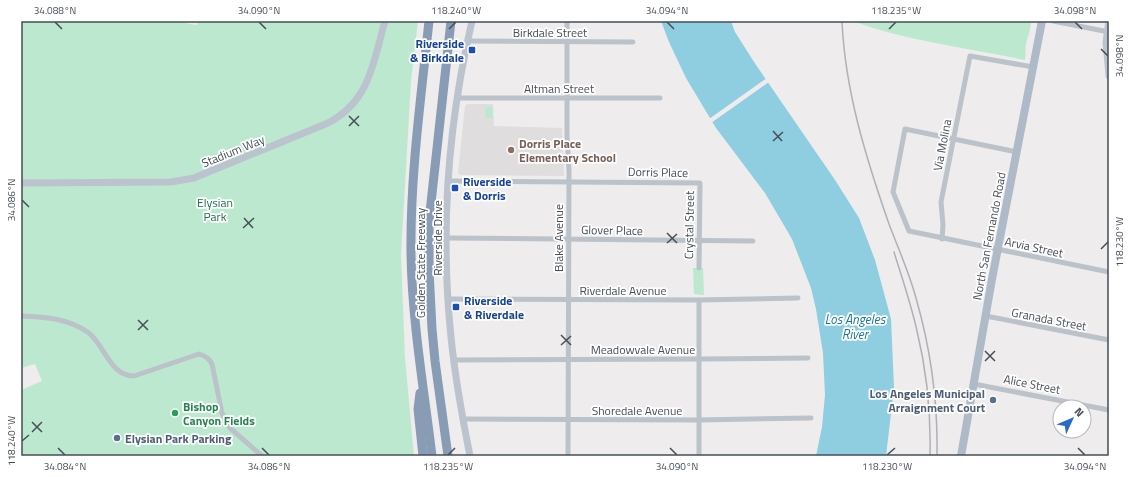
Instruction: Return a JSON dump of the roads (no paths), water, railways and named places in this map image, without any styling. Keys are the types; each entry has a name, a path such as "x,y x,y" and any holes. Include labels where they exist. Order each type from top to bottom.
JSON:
{"highway":[{"name":"Golden State Freeway","path":"429,21 416,142 412,194 411,255 422,380 432,456"},
{"name":"Golden State Freeway","path":"448,456 432,329 429,270 429,221 451,21"},
{"path":"447,57 455,21"},
{"path":"422,380 418,409 422,456"}],"main road":[{"name":"Stadium Way","path":"21,183 171,182 194,178 328,123 346,112 356,102 364,89 385,21"},
{"name":"Riverside Drive","path":"470,456 454,360 449,300 447,208 448,181 457,98 472,21"},
{"name":"North San Fernando Road","path":"961,456 998,250 1042,21"},
{"path":"1108,21 1106,54 1109,76"}],"street":[{"name":"Blake Avenue","path":"567,21 568,456"},
{"path":"1053,21 1108,32"},
{"name":"Birkdale Street","path":"468,41 633,42"},
{"name":"Via Molina","path":"942,239 941,202 970,56 1033,68"},
{"name":"Altman Street","path":"457,98 660,98"},
{"name":"Arvia Street","path":"953,139 905,129 893,192 909,231 942,239 1109,272"},
{"path":"953,139 1017,152"},
{"name":"Dorris Place","path":"448,181 700,182"},
{"name":"Crystal Street","path":"699,268 700,182"},
{"name":"Glover Place","path":"447,238 753,241"},
{"name":"Riverdale Avenue","path":"449,300 699,300 798,298"},
{"path":"699,300 699,456"},
{"path":"21,316 58,319 75,325 89,333 96,340 113,366 121,373 128,376 134,376 199,354 203,355 212,364 222,413 230,428 262,456"},
{"name":"Granada Street","path":"986,316 1109,340"},
{"name":"Meadowvale Avenue","path":"454,360 808,358"},
{"name":"Alice Street","path":"974,384 1109,410"},
{"name":"Shoredale Avenue","path":"463,419 699,420 811,418"}],"water":[{"name":"Los Angeles River","path":"661,21 731,21 735,32 754,62 835,180 859,218 875,260 891,319 894,388 886,456 816,456 822,427 825,395 823,353 811,288 792,239 765,193 716,128 686,78"}],"railway":[{"path":"842,21 847,73 858,124 880,199 907,269 926,337 935,396 937,456"},
{"path":"894,252 912,311 926,377 930,425 930,456"}],"place":[{"name":"Riverside & Birkdale","path":"472,50"},
{"name":"Dorris Place Elementary School","path":"511,150"},
{"name":"Riverside & Dorris","path":"455,188"},
{"name":"Riverside & Riverdale","path":"456,307"},
{"name":"Los Angeles Municipal Arraignment Court","path":"993,400"},
{"name":"Bishop Canyon Fields","path":"175,413"},
{"name":"Elysian Park Parking","path":"117,438"}],"park label":[{"name":"Elysian Park","path":"215,209"}]}
